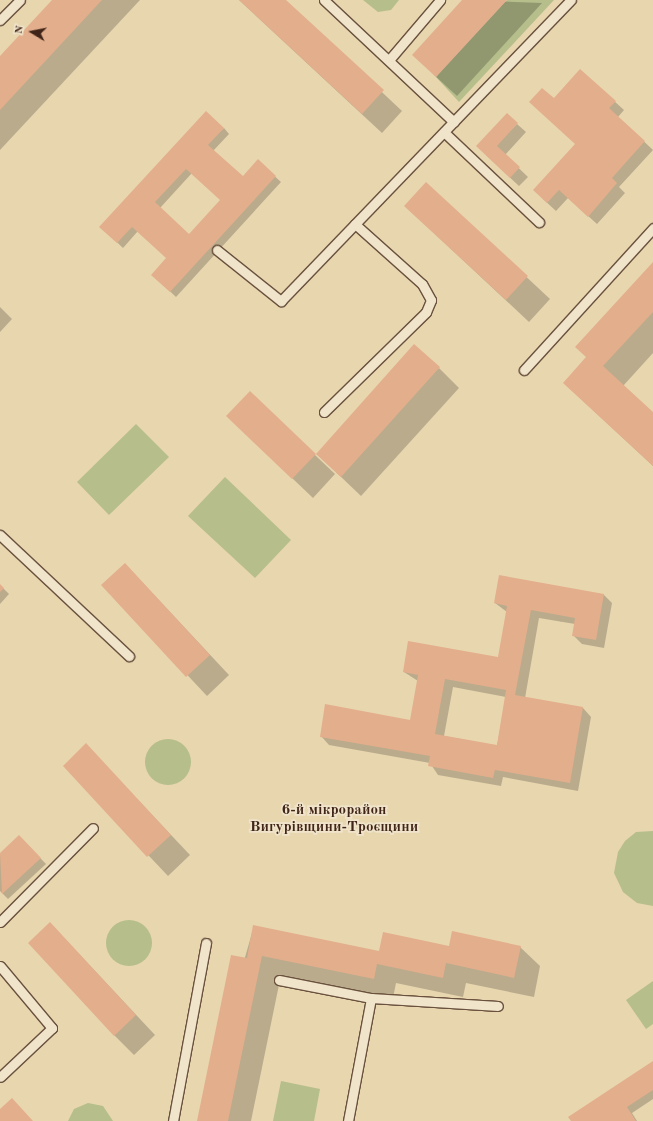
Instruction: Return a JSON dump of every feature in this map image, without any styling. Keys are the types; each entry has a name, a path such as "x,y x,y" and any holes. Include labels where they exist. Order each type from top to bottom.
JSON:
{"lane":[{"path":"0,20 20,0"},
{"path":"324,0 454,122"},
{"path":"388,60 440,0"},
{"path":"217,250 281,301 571,0"},
{"path":"444,132 539,222"},
{"path":"324,412 426,312 431,300 422,284 355,224"},
{"path":"524,370 653,228"},
{"path":"0,534 129,656"},
{"path":"0,922 93,828"},
{"path":"173,1121 206,943"},
{"path":"0,966 52,1028 0,1077"},
{"path":"279,980 371,998 498,1006"},
{"path":"348,1121 371,998"}],"green space":[{"path":"363,0 399,0 391,10 378,12"},
{"path":"507,0 554,0 459,102 436,77"},
{"path":"136,424 169,457 109,515 77,482"},
{"path":"225,477 291,540 255,578 188,516"},
{"path":"163,739 173,739 181,743 187,749 191,757 191,767 187,775 181,781 173,785 163,785 155,781 149,775 145,767 145,757 149,749 155,743"},
{"path":"653,831 653,906 637,903 623,892 614,873 618,852 625,841 636,832"},
{"path":"124,920 134,920 142,924 148,930 152,938 152,948 148,956 142,962 134,966 124,966 116,962 110,956 106,948 106,938 110,930 116,924"},
{"path":"653,981 653,1024 646,1029 626,1000"},
{"path":"281,1081 320,1089 314,1121 273,1121"},
{"path":"88,1103 103,1106 113,1121 68,1121 74,1109"}],"building":[{"path":"52,0 102,0 0,110 0,56"},
{"path":"239,0 286,0 384,90 362,114"},
{"path":"462,0 507,0 436,77 412,55"},
{"path":"580,69 616,101 609,108 645,141 612,178 617,183 588,217 559,190 547,203 533,190 575,144 529,102 542,88 554,98"},
{"path":"206,111 224,128 208,145 243,176 258,159 276,176 170,292 151,275 166,258 132,227 117,243 99,227","holes":["186,169 220,200 189,234 155,202"]},
{"path":"507,113 518,123 497,146 520,167 510,178 476,146"},
{"path":"426,182 528,276 506,300 404,206"},
{"path":"653,262 653,312 603,366 653,412 653,466 563,383 586,357 575,347"},
{"path":"414,344 440,367 341,477 316,454"},
{"path":"250,391 316,454 292,479 226,416"},
{"path":"125,563 210,655 186,677 101,585"},
{"path":"499,575 604,594 596,640 572,636 575,618 531,610 515,695 583,707 570,783 495,770 493,778 428,766 430,756 320,737 325,704 410,720 418,675 403,672 408,641 498,657 507,606 494,603","holes":["445,679 506,690 497,745 435,734"]},
{"path":"0,584 4,588 0,592"},
{"path":"86,743 171,835 147,857 63,766"},
{"path":"19,835 41,858 2,894 0,853"},
{"path":"50,922 136,1015 114,1036 28,943"},
{"path":"253,925 379,951 383,932 449,946 452,931 521,946 514,978 446,963 443,978 377,964 374,979 262,956 228,1121 197,1121 231,955 247,958"},
{"path":"653,1061 653,1090 627,1107 636,1121 571,1121 568,1117"},
{"path":"12,1098 33,1121 0,1121 0,1109"}],"district":[{"name":"6-й мікрорайон Вигурівщини-Троєщини","path":"334,818"}]}
